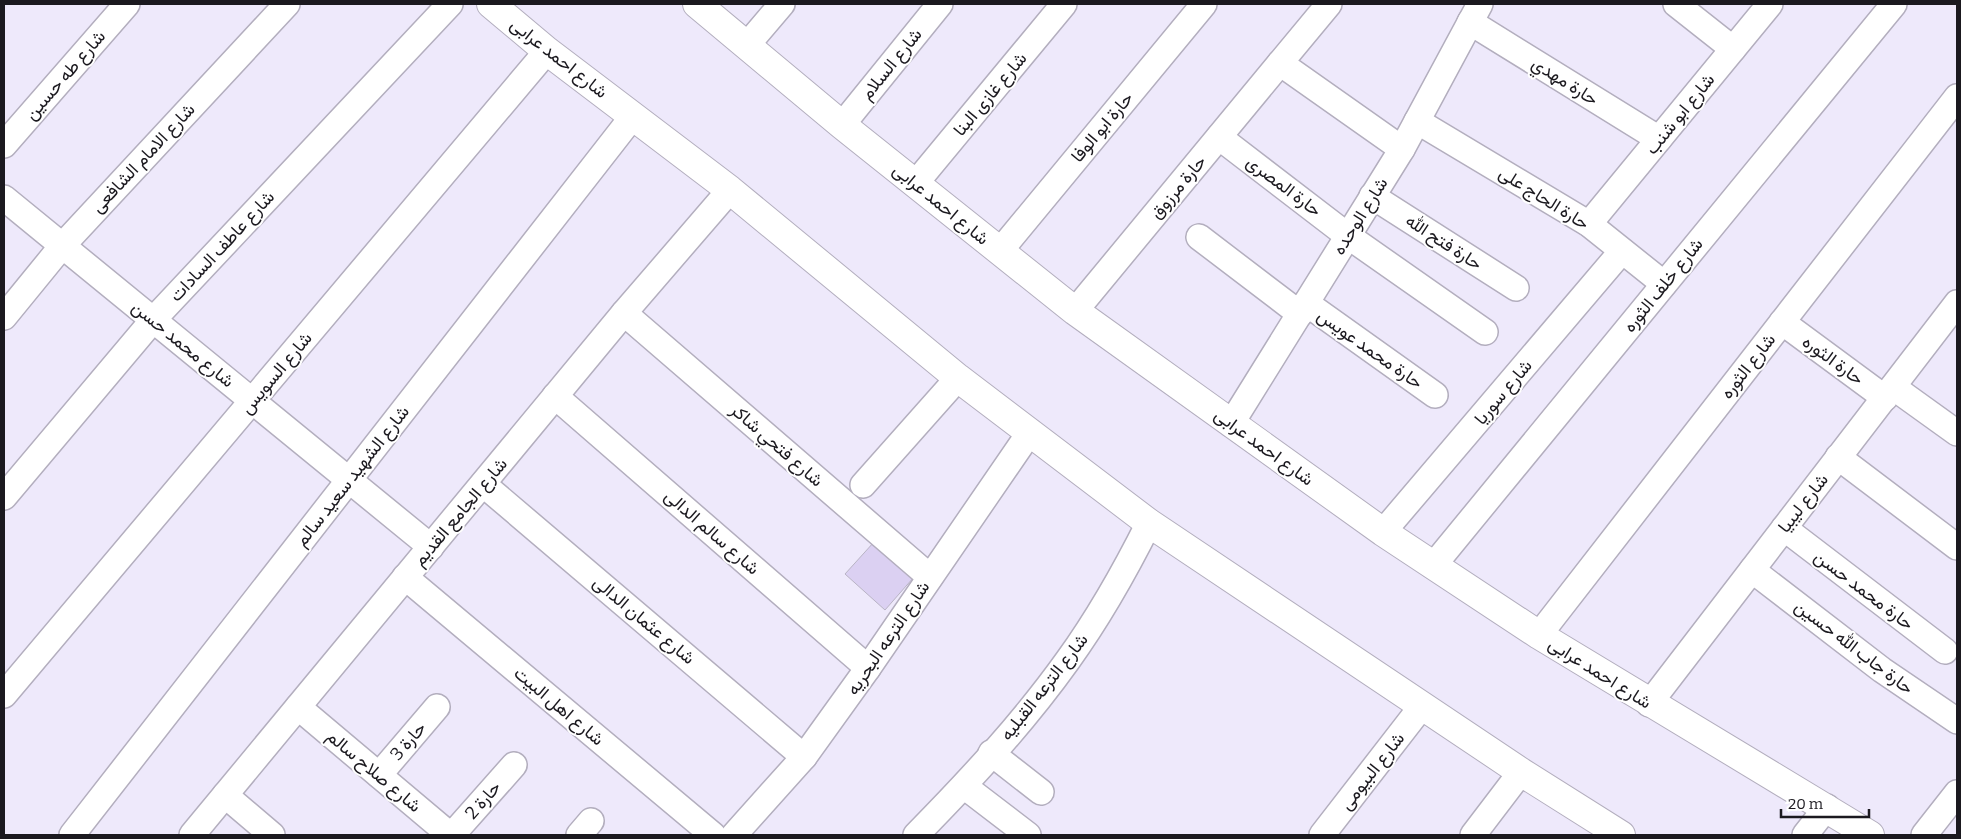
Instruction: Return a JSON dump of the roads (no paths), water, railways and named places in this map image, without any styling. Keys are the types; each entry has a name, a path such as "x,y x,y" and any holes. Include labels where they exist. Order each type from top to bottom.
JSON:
{"street":[{"name":"شارع طه حسين","path":"4,145 127,4"},
{"name":"شارع الامام الشافعى","path":"4,317 62,246 288,4"},
{"name":"شارع عاطف السادات","path":"4,497 153,320 450,4"},
{"name":"شارع احمد عرابى","path":"491,4 547,51 730,190 958,378 1149,523 1615,834"},
{"name":"شارع احمد عرابى","path":"698,4 842,125 1075,311 1383,532 1538,635 1649,704 1827,807 1870,835"},
{"path":"747,45 782,4"},
{"name":"شارع السلام","path":"842,125 940,4"},
{"name":"شارع غازى البنا","path":"915,184 1064,4"},
{"name":"حارة ابو الوفا","path":"1000,251 1204,4"},
{"name":"حارة مرزوق","path":"1075,311 1330,4"},
{"path":"1676,4 1733,49"},
{"name":"شارع ابو شنب","path":"1589,224 1770,4"},
{"name":"شارع خلف الثوره","path":"1433,566 1894,4"},
{"name":"شارع الوحده","path":"1231,424 1402,149 1475,13"},
{"name":"حارة مهدي","path":"1475,13 1659,139"},
{"name":"شارع السويس","path":"4,695 547,51"},
{"path":"1280,63 1402,149"},
{"name":"شارع الثوره","path":"1538,635 1957,97"},
{"name":"شارع الشهيد سعيد سالم","path":"72,835 633,116"},
{"name":"حارة الحاج على","path":"1417,121 1589,224 1664,284"},
{"name":"حارة المصرى","path":"1219,137 1348,236 1485,332"},
{"name":"شارع الجامع القديم","path":"192,835 624,313 730,190"},
{"name":"حارة فتح الله","path":"1372,196 1516,288"},
{"name":"شارع محمد حسن","path":"4,198 431,547"},
{"name":"حارة محمد عويس","path":"1199,237 1303,309 1435,395"},
{"name":"شارع سوريا","path":"1383,532 1622,251"},
{"name":"شارع ليبيا","path":"1649,704 1838,457 1956,308"},
{"name":"شارع فتحي شاكر","path":"624,313 930,577"},
{"name":"حارة الثوره","path":"1782,322 1889,392 1957,433"},
{"path":"863,485 958,378"},
{"name":"شارع سالم الدالى","path":"555,396 868,668"},
{"name":"شارع الترعه البحريه","path":"734,835 804,757 868,668 1030,432"},
{"path":"1838,457 1957,547"},
{"name":"شارع عثمان الدالى","path":"483,484 804,757"},
{"name":"شارع الترعه القبليه","path":"916,835 964,786 1044,692 1079,644 1111,594 1149,523"},
{"name":"حارة محمد حسن","path":"1784,528 1945,652"},
{"name":"حارة جاب الله حسين","path":"1752,570 1882,670 1957,721"},
{"name":"شارع اهل البيت","path":"405,577 713,835"},
{"name":"شارع البيومى","path":"1322,835 1422,706"},
{"name":"شارع صلاح سالم","path":"298,707 451,835"},
{"name":"حارة 3","path":"378,774 437,707"},
{"path":"991,753 1041,792"},
{"name":"حارة 2","path":"451,835 514,765"},
{"path":"1473,835 1521,772"},
{"path":"964,786 1028,835"},
{"path":"1924,835 1957,793"},
{"path":"226,795 272,835"},
{"path":"1805,835 1827,807"}]}
